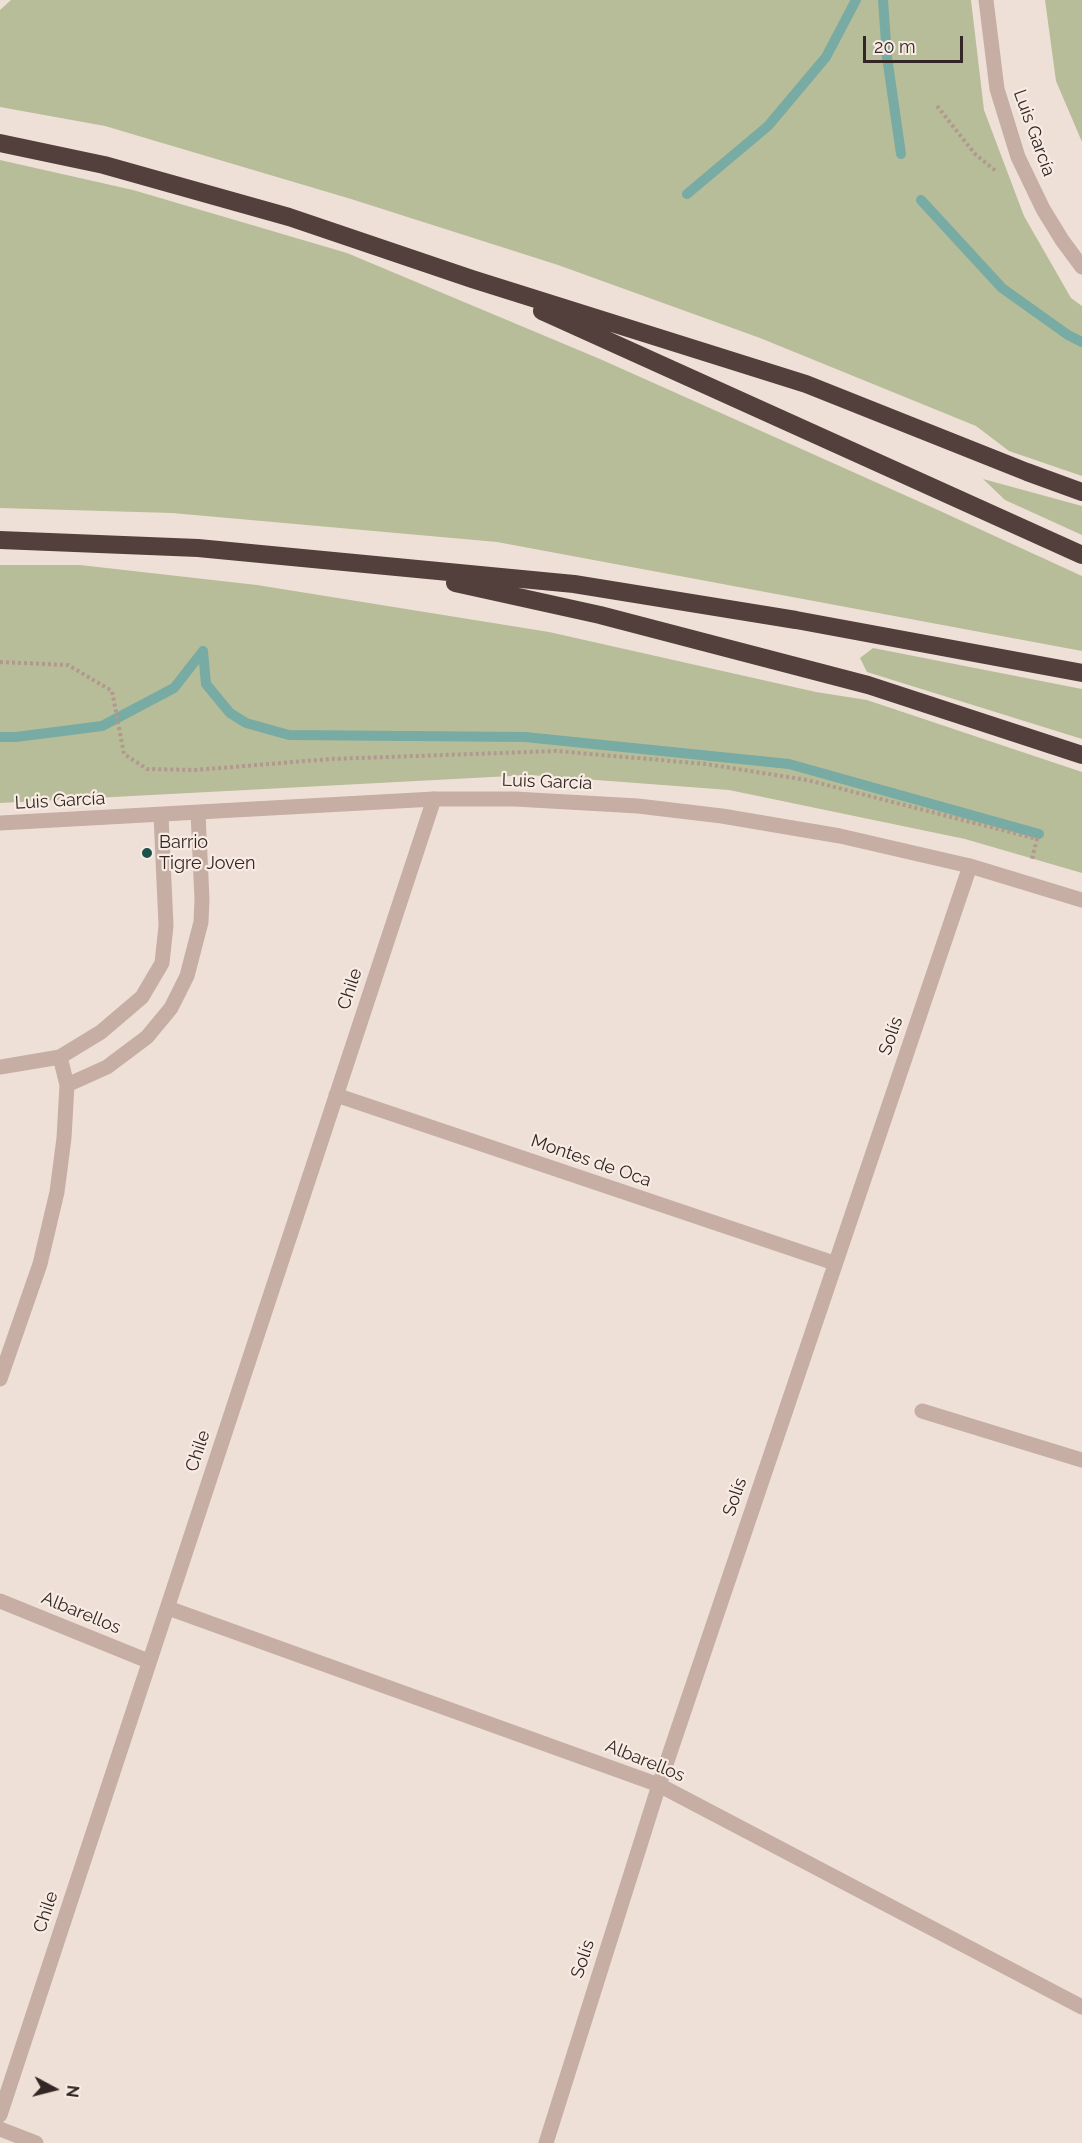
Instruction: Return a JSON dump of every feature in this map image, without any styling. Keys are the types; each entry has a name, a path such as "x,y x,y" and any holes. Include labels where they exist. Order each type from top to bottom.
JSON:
{"highway":[{"path":"0,143 104,165 289,217 472,279 806,384 1082,492"},
{"path":"472,279 1082,555"},
{"path":"0,540 198,548 574,584 796,620 1082,673"},
{"path":"382,567 600,615 857,682 1082,755"}],"street":[{"name":"Luis García","path":"986,0 997,89 1018,157 1043,209 1082,267"},
{"name":"Luis García","path":"0,824 434,799 515,799 626,805 712,814 840,836 970,866 1082,900"},
{"name":"Chile","path":"0,2115 434,799"},
{"path":"67,1085 107,1067 147,1037 171,1008 187,976 201,922 198,813"},
{"path":"0,1067 60,1057 101,1032 142,997 162,963 166,926 161,815"},
{"name":"Solís","path":"546,2143 659,1785 970,866"},
{"path":"0,1379 40,1264 57,1192 64,1138 67,1085 60,1057"},
{"name":"Montes de Oca","path":"336,1095 834,1263"},
{"path":"922,1411 1082,1460"},
{"name":"Albarellos","path":"0,1601 148,1661"},
{"name":"Albarellos","path":"168,1608 659,1785 1082,2007"},
{"path":"0,2129 36,2143"}],"path":[{"path":"937,106 975,154 1000,175"},
{"path":"0,662 68,665 112,691 120,734"}],"green space":[{"path":"11,0 971,0 984,110 1024,216 1071,298 1082,306 1082,476 1009,451 976,426 760,338 558,265 351,199 105,126 0,107 0,10"},
{"path":"1045,0 1082,0 1082,142 1056,81"},
{"path":"0,160 133,190 347,253 600,359 938,510 1082,576 1082,651 497,542 172,513 0,508"},
{"path":"983,479 1082,506 1082,535 1005,500"},
{"path":"0,565 80,565 257,585 549,632 816,692 867,700 1082,772 1082,873 965,839 729,790 530,775 0,803"},
{"path":"873,648 1082,689 1082,739 867,672 860,658"}],"waterway":[{"path":"687,194 768,126 826,57 856,0"},
{"path":"883,0 887,57 901,154"},
{"path":"921,200 1002,288 1068,335 1082,342"},
{"path":"203,651 206,684 230,713 246,723 289,735 525,737 789,764 1039,834"},
{"path":"0,737 102,726 174,688 203,651"}],"place":[{"name":"Barrio Tigre Joven","path":"147,853"}]}
